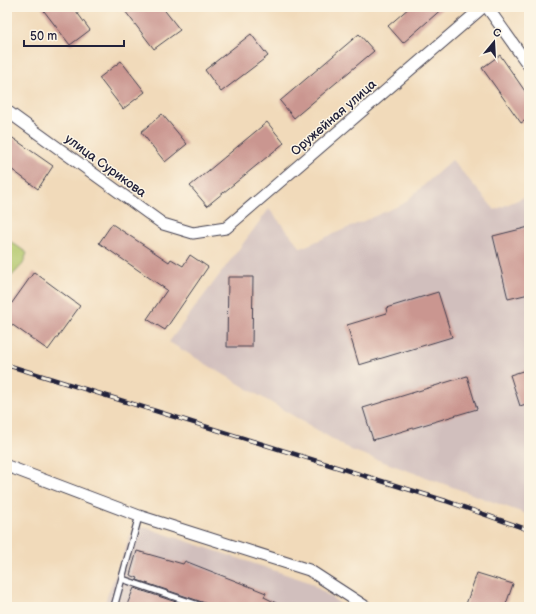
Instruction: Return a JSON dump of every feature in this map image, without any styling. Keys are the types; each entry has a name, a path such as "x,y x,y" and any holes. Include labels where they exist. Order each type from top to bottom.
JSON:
{"street":[{"name":"Оружейная улица","path":"194,233 226,228 483,7"},
{"path":"487,7 529,66"},
{"name":"улица Сурикова","path":"7,111 163,224 194,233"},
{"path":"7,466 139,516 309,570 366,607"}],"lane":[{"path":"114,607 139,516"},
{"path":"122,579 204,607"}],"shaded area":[{"path":"452,160 495,210 529,195 529,515 351,450 169,342 269,209 301,248 403,204"},
{"path":"135,524 309,582 345,607 103,607"}],"green space":[{"path":"7,239 27,253 23,264 7,281"}],"building":[{"path":"41,7 73,7 90,30 70,45"},
{"path":"122,7 162,7 180,30 154,49"},
{"path":"410,7 444,7 403,43 388,26"},
{"path":"251,34 268,56 221,92 205,70"},
{"path":"359,34 374,51 294,118 280,101"},
{"path":"500,55 529,97 529,118 521,123 482,68"},
{"path":"121,61 145,92 123,109 99,78"},
{"path":"162,114 187,144 165,162 141,132"},
{"path":"267,122 284,143 207,206 190,186"},
{"path":"7,134 53,166 38,189 7,166"},
{"path":"112,224 169,262 171,259 183,266 190,255 208,267 165,330 147,319 167,290 99,243"},
{"path":"529,227 529,294 508,299 493,236"},
{"path":"34,272 80,306 48,350 7,321 7,310"},
{"path":"228,277 253,277 252,347 227,347"},
{"path":"438,292 452,337 359,365 347,325 387,313 386,308"},
{"path":"529,369 529,403 520,406 510,375"},
{"path":"467,376 477,409 373,440 363,408"},
{"path":"137,551 183,564 185,561 266,593 264,597 284,607 208,607 205,603 137,580 138,578 130,575"},
{"path":"477,573 513,584 505,607 465,607"},
{"path":"134,588 191,607 126,607"}],"railway":[{"path":"7,365 446,501 529,530"}]}
